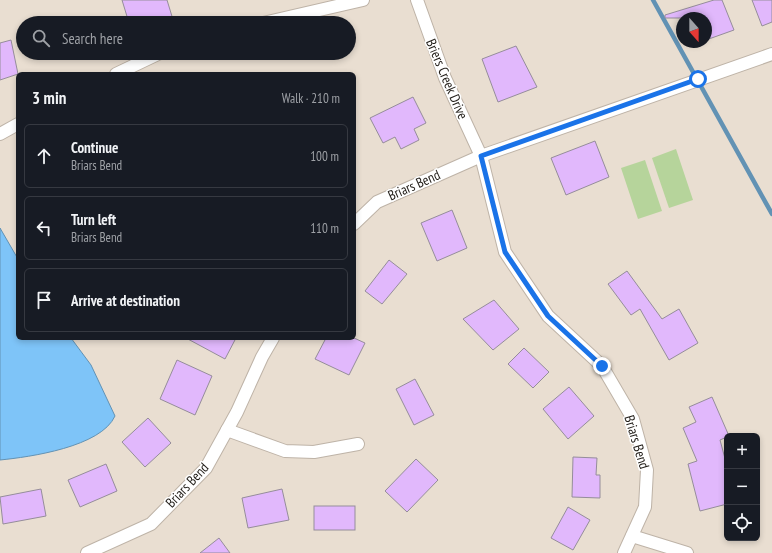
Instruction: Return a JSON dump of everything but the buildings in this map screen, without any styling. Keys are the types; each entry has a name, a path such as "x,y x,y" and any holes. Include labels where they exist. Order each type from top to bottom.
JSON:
{"street":[{"path":"294,16 364,0"},
{"name":"Briers Creek Drive","path":"417,0 445,78 481,156"},
{"name":"Briars Bend","path":"356,222 377,202 481,156 772,54"},
{"path":"120,72 145,60"},
{"path":"0,134 16,125"},
{"name":"Briars Bend","path":"481,156 505,252 548,316 602,366 633,419 647,470 645,507 624,553"},
{"name":"Briars Bend","path":"87,553 151,524 206,468 227,430 271,340"},
{"path":"227,430 284,451 314,452 358,444"},
{"path":"632,536 687,553"}],"green space":[{"path":"676,149 693,200 669,208 652,158"},
{"path":"645,160 662,211 638,219 621,168"}],"water":[{"path":"0,228 16,256 16,340 72,340 91,365 115,416 107,427 95,436 80,443 46,453 0,460"}],"waterway":[{"path":"653,0 772,214"}],"route":[{"path":"602,366 548,316 505,252 481,156 698,79"}]}
